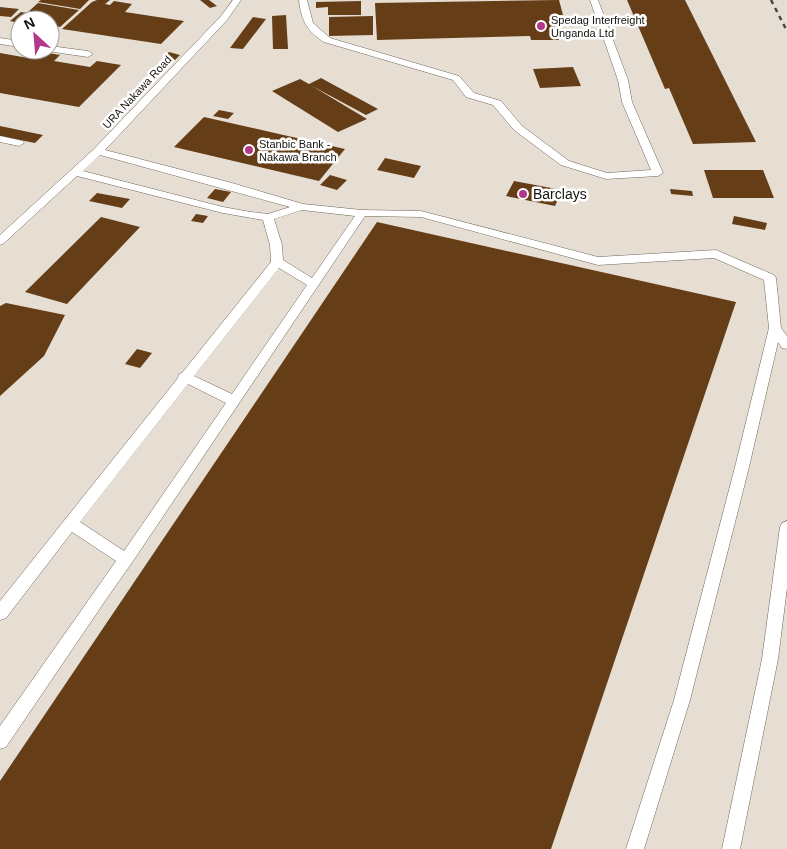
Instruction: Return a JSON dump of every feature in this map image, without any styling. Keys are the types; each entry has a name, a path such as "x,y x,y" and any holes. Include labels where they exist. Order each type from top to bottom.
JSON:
{"lane":[{"name":"URA Nakawa Road","path":"0,241 98,151 224,18 237,0"},
{"path":"303,0 305,19 314,32 327,40 456,78 470,95 497,103 518,128 565,163 606,176 658,172 627,102 623,80 594,0"},
{"path":"60,50 88,54"},
{"path":"0,139 19,143"},
{"path":"98,151 228,184 302,207 362,213 421,214 598,261 716,254 770,278 775,328 682,700 635,849"},
{"path":"75,172 223,210 268,217 302,207"},
{"path":"0,741 101,592 126,560 362,213"},
{"path":"0,612 184,377 277,262 276,245 268,217"},
{"path":"277,262 314,284"},
{"path":"775,328 787,345"},
{"path":"184,377 234,401"},
{"path":"70,523 126,560"},
{"path":"731,849 770,659 787,527"}],"building":[{"path":"41,0 89,0 80,9 38,2"},
{"path":"110,0 105,4 110,5 114,1 132,4 125,12 184,21 161,44 62,29 92,2"},
{"path":"200,0 209,0 217,6 210,8"},
{"path":"559,0 563,15 552,15 559,40 531,40 530,36 377,40 375,3"},
{"path":"627,0 685,0 756,142 693,144 669,88 665,89"},
{"path":"361,1 361,15 328,15 328,7 316,8 316,2"},
{"path":"38,3 79,10 60,27 60,10 30,10"},
{"path":"0,7 19,9 10,10 10,17 0,16"},
{"path":"286,15 288,49 273,49 272,16"},
{"path":"373,16 373,35 329,36 329,17"},
{"path":"253,17 266,19 243,49 230,48"},
{"path":"169,52 180,55 175,60 164,57"},
{"path":"0,53 10,55 10,60 55,60 90,67 97,61 121,65 79,107 0,93"},
{"path":"573,67 581,86 540,88 533,69"},
{"path":"321,78 378,109 366,115 312,86 367,119 338,132 272,91 300,79 309,84"},
{"path":"219,110 234,113 228,119 213,116"},
{"path":"204,117 345,149 319,181 174,147"},
{"path":"0,126 43,135 35,143 0,136"},
{"path":"385,158 421,166 414,178 377,170"},
{"path":"704,170 763,170 774,198 713,198"},
{"path":"330,175 347,180 337,190 320,185"},
{"path":"514,181 562,190 555,206 506,196"},
{"path":"215,189 231,192 223,202 207,198"},
{"path":"670,189 692,191 693,196 671,194"},
{"path":"97,193 130,199 122,208 89,201"},
{"path":"196,214 208,216 203,223 191,221"},
{"path":"734,216 767,223 765,230 732,224"},
{"path":"101,217 140,227 67,304 25,292"},
{"path":"377,222 736,302 551,849 0,849 0,781"},
{"path":"6,303 65,315 44,356 0,396 0,306"},
{"path":"137,349 152,353 140,368 125,364"}],"railway":[{"path":"771,0 787,31"}],"place":[{"name":"Spedag Interfreight Unganda Ltd","path":"541,26"},
{"name":"Stanbic Bank - Nakawa Branch","path":"249,150"},
{"name":"Barclays","path":"523,194"}]}
